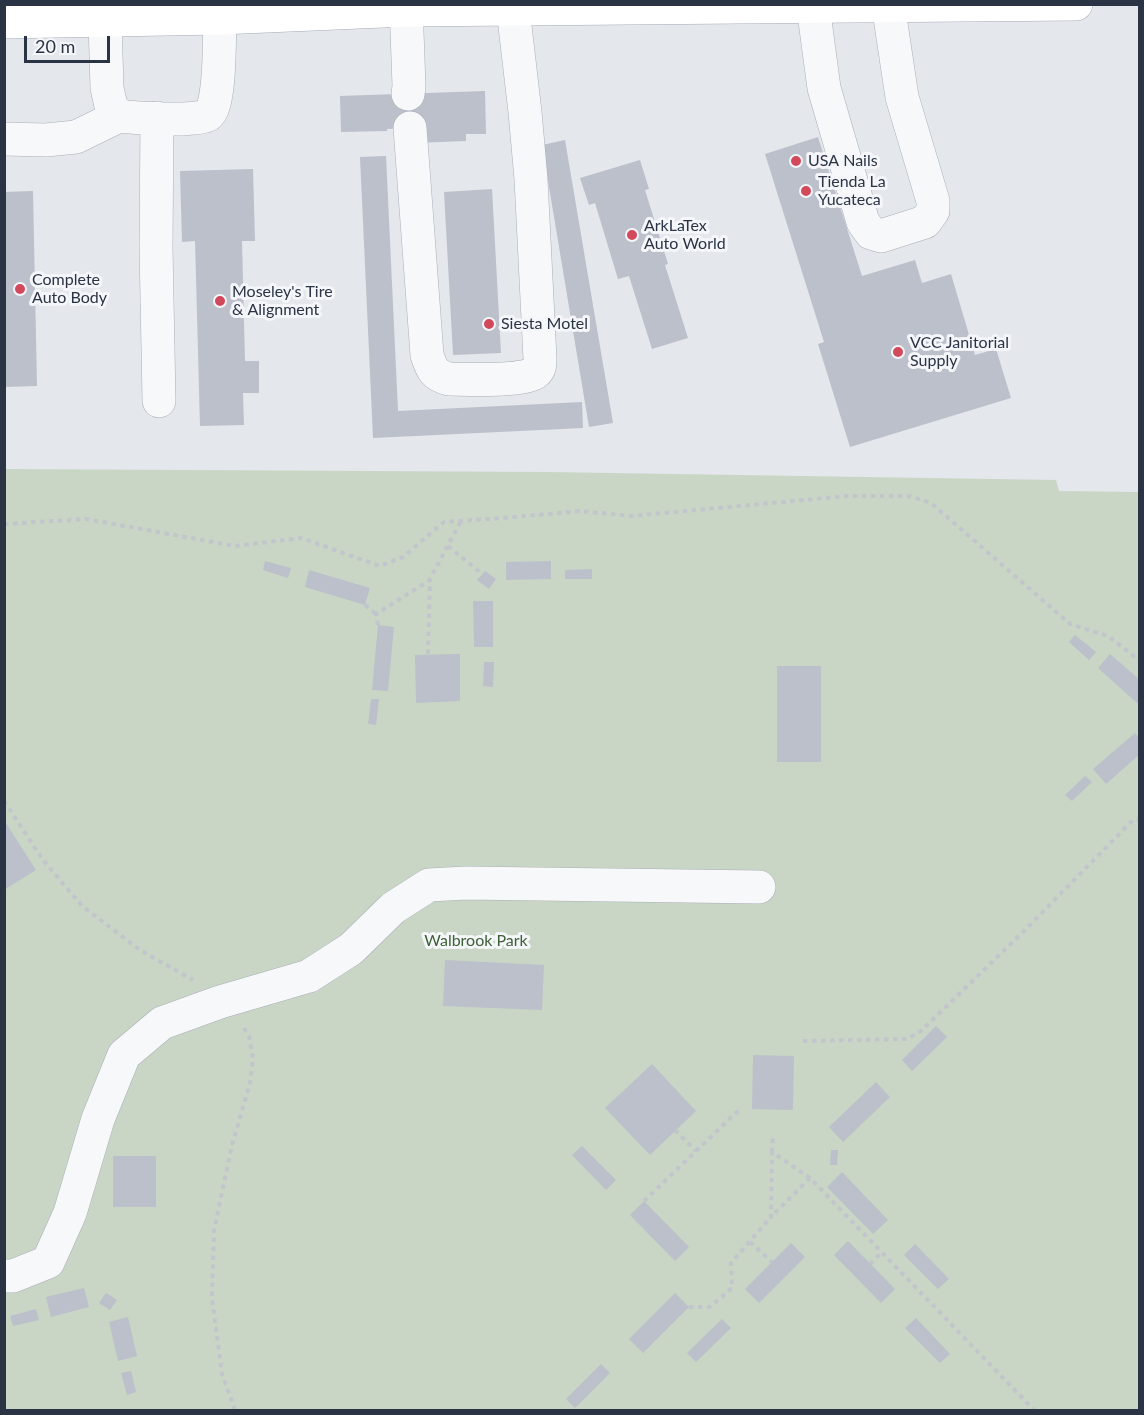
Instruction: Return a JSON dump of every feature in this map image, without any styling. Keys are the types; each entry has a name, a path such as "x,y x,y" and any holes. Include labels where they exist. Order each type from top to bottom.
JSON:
{"main road":[{"path":"4,21 220,18 406,7 513,9 619,6 1076,4"}],"lane":[{"path":"813,6 824,88 862,222 871,233 881,236 925,222 933,211 933,201 902,98 888,5"},
{"path":"406,7 408,94"},
{"path":"410,128 427,355 431,367 438,376 449,379 521,378 535,374 540,367 540,359 531,179 513,9"},
{"path":"4,139 46,140 76,136 119,116 196,118 208,115 214,106 218,84 220,18"},
{"path":"105,21 107,88 111,106 119,116"},
{"path":"157,118 156,247 159,400"},
{"path":"4,1276 13,1276 48,1262 70,1213 98,1119 124,1055 162,1023 220,1002 309,976 351,949 393,908 429,885 466,883 759,887"}],"path":[{"path":"4,524 86,519 236,546 302,538 380,566 403,557 444,522 580,511 632,516 846,496 910,496 931,503 1070,624 1108,636 1140,661"},
{"path":"428,654 430,579 462,520"},
{"path":"448,546 482,574"},
{"path":"376,614 430,579"},
{"path":"365,605 376,614 378,625"},
{"path":"4,801 42,860 82,906 140,950 191,979 237,1015 249,1036 254,1058 250,1083 232,1145 213,1230 212,1298 222,1374 235,1410"},
{"path":"803,1041 907,1039 921,1031 1133,820 1140,819"},
{"path":"644,1201 741,1108"},
{"path":"675,1130 696,1151"},
{"path":"771,1217 773,1136"},
{"path":"772,1152 810,1178 1034,1410"},
{"path":"689,1307 710,1307 732,1288 731,1263 771,1217 810,1178"},
{"path":"750,1242 772,1262"},
{"path":"870,1264 882,1252"}],"green space":[{"name":"Walbrook Park","path":"5,469 548,472 1056,480 1059,491 1139,492 1139,1410 5,1410"}],"building":[{"path":"485,91 486,134 466,134 466,141 415,143 414,128 341,132 340,96"},
{"name":"VCC Janitorial Supply","path":"818,137 862,276 915,260 922,283 951,274 975,355 996,349 1011,398 850,447 818,344 824,342 765,154"},
{"path":"565,140 613,423 589,427 542,145"},
{"path":"386,156 398,411 582,402 583,428 373,438 360,157"},
{"name":"ArkLaTex Auto World","path":"640,160 649,189 645,190 668,264 665,265 688,338 652,349 629,276 618,279 595,203 589,205 580,178"},
{"name":"Moseley's Tire & Alignment","path":"253,169 255,241 242,241 245,361 259,361 259,393 243,393 244,425 200,426 195,241 182,242 180,171"},
{"path":"492,189 501,353 453,355 444,192"},
{"name":"Complete Auto Body","path":"33,191 37,386 4,387 4,192"},
{"path":"265,561 291,568 288,578 263,570"},
{"path":"551,561 551,579 506,580 506,562"},
{"path":"592,569 592,579 565,579 565,570"},
{"path":"309,570 370,588 365,605 305,587"},
{"path":"485,571 496,579 489,589 477,580"},
{"path":"473,601 493,601 493,647 474,647"},
{"path":"378,625 394,627 388,691 372,690"},
{"path":"1075,635 1096,652 1089,660 1069,642"},
{"path":"460,654 460,701 416,703 415,655"},
{"path":"1110,654 1140,680 1140,700 1137,703 1098,668"},
{"path":"484,662 494,662 493,687 483,686"},
{"path":"777,666 821,666 821,762 777,762"},
{"path":"371,699 379,699 376,725 368,724"},
{"path":"1135,733 1140,739 1140,754 1106,784 1093,769"},
{"path":"1085,776 1092,782 1072,801 1065,795"},
{"path":"4,820 36,870 4,890"},
{"path":"445,960 544,965 542,1010 443,1006"},
{"path":"936,1026 947,1037 912,1071 902,1060"},
{"path":"753,1055 794,1056 793,1110 752,1109"},
{"path":"652,1064 696,1111 650,1155 605,1108"},
{"path":"876,1082 890,1097 843,1142 829,1127"},
{"path":"582,1146 616,1180 606,1190 572,1155"},
{"path":"831,1150 838,1150 837,1165 830,1165"},
{"path":"113,1156 156,1156 156,1207 113,1207"},
{"path":"842,1172 888,1220 873,1234 827,1187"},
{"path":"644,1201 689,1247 675,1261 630,1215"},
{"path":"848,1241 895,1289 881,1303 834,1255"},
{"path":"791,1243 805,1257 759,1303 745,1289"},
{"path":"915,1244 949,1279 938,1289 904,1255"},
{"path":"84,1288 89,1307 51,1317 46,1297"},
{"path":"106,1293 117,1300 110,1310 99,1303"},
{"path":"675,1293 689,1307 643,1353 629,1339"},
{"path":"36,1309 39,1320 13,1326 10,1316"},
{"path":"128,1317 137,1356 118,1361 109,1322"},
{"path":"916,1318 950,1354 940,1363 905,1328"},
{"path":"722,1319 731,1328 696,1362 687,1353"},
{"path":"601,1364 610,1373 575,1408 566,1399"},
{"path":"131,1371 136,1392 127,1395 121,1373"}],"place":[{"name":"USA Nails","path":"796,161"},
{"name":"Tienda La Yucateca","path":"806,191"},
{"name":"ArkLaTex Auto World","path":"632,235"},
{"name":"Complete Auto Body","path":"20,289"},
{"name":"Moseley's Tire & Alignment","path":"220,301"},
{"name":"Siesta Motel","path":"489,324"},
{"name":"VCC Janitorial Supply","path":"898,352"}]}
